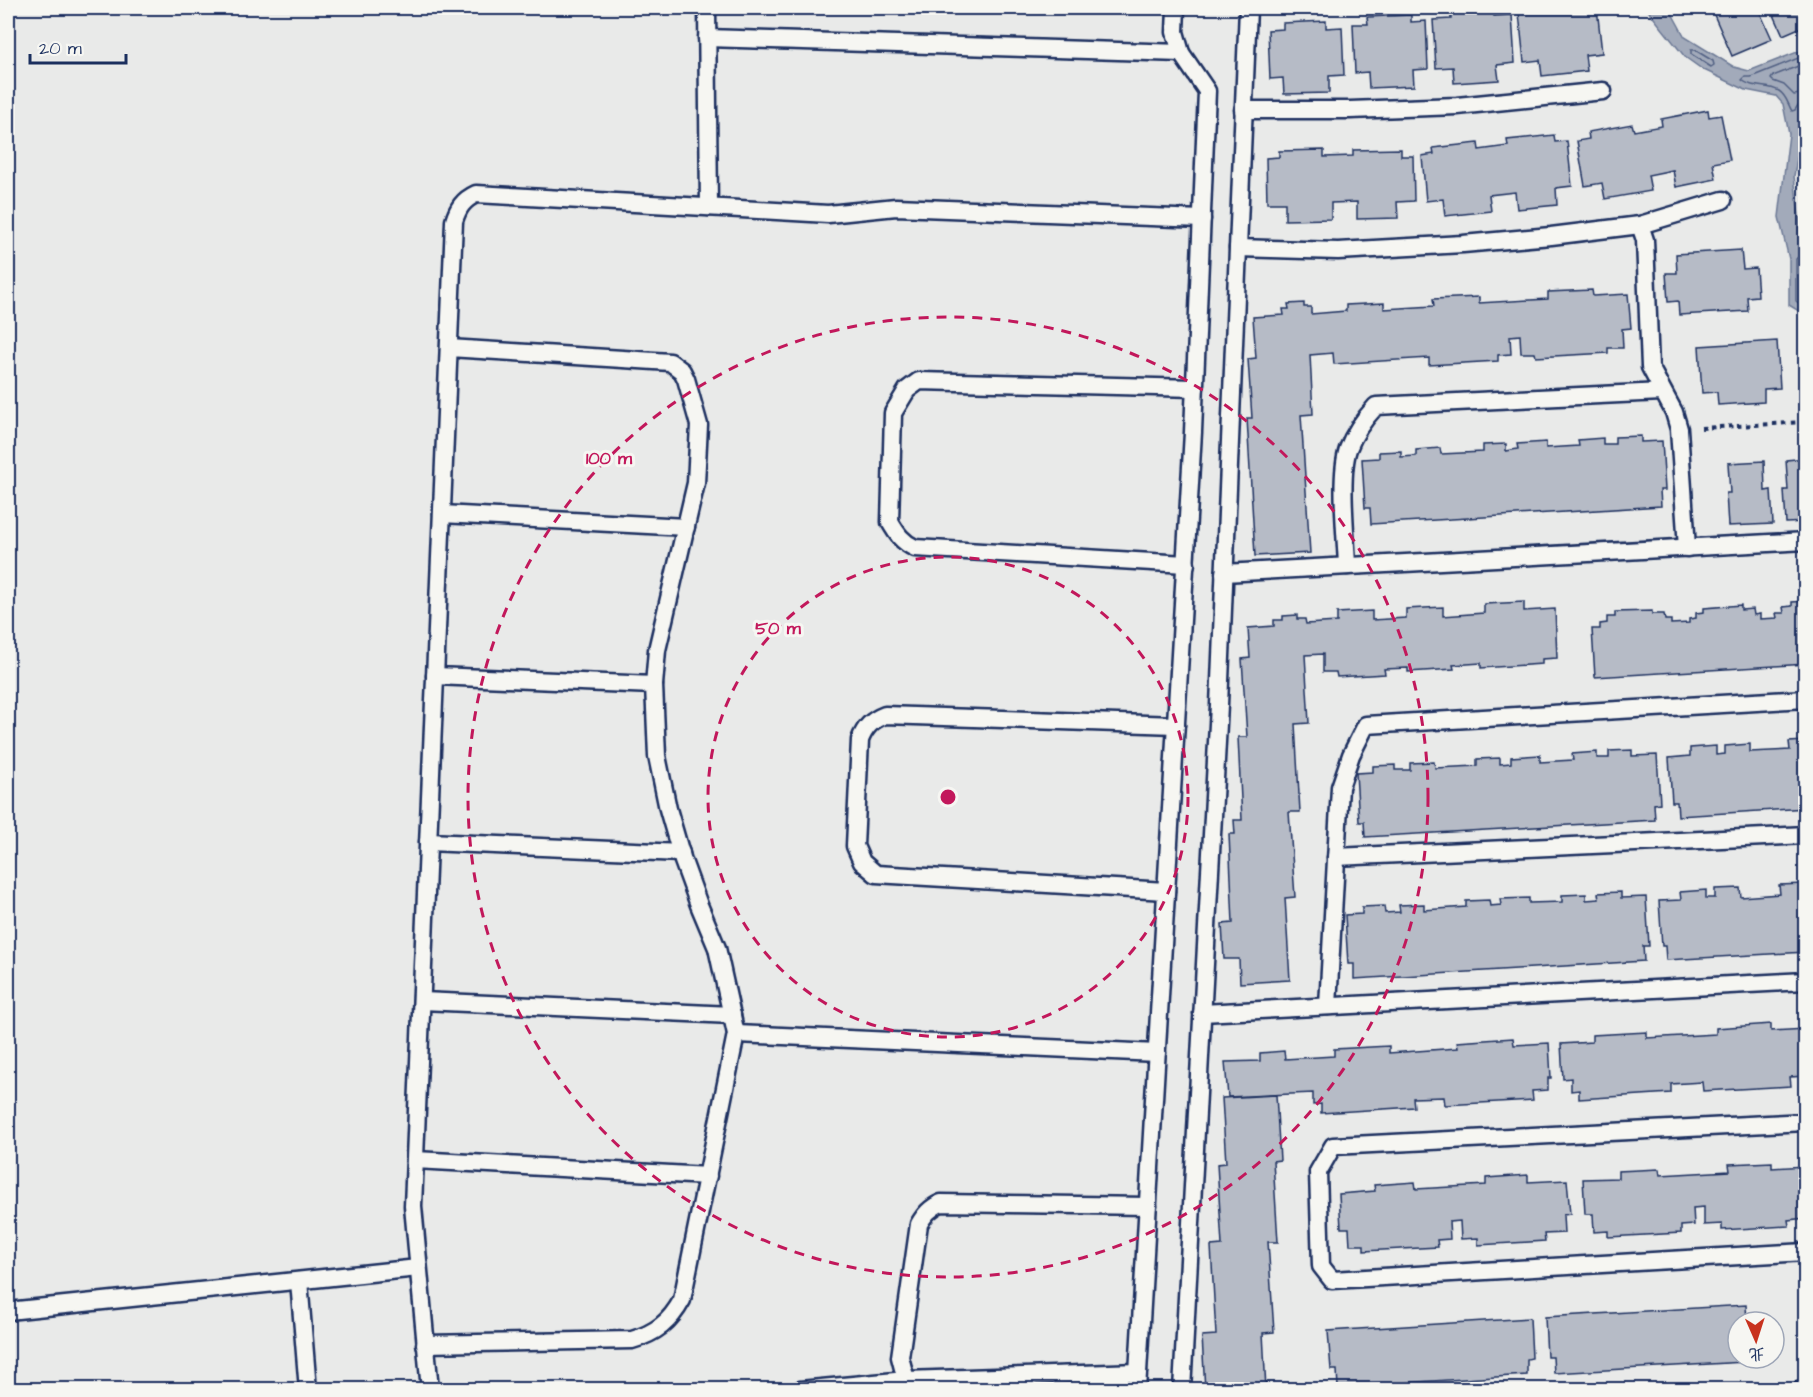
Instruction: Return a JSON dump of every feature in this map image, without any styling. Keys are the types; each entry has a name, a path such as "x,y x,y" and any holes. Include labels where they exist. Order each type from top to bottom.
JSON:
{"lane":[{"path":"707,8 709,207"},
{"path":"1137,1389 1186,564 1207,91 1181,53 1175,32 1176,8"},
{"path":"1182,1389 1224,573 1248,8"},
{"path":"707,38 1181,53"},
{"path":"1243,110 1350,110 1457,106 1603,92"},
{"path":"430,1389 418,1268 414,1206 415,1160 454,221 457,211 469,197 476,194 828,214 897,207 1202,219"},
{"path":"1238,248 1338,251 1463,244 1640,225 1723,200"},
{"path":"1640,225 1645,240 1650,367 1674,412 1679,429 1687,548"},
{"path":"424,1344 632,1340 661,1327 674,1315 682,1300 736,1034 717,948 681,853 668,808 657,756 654,685 657,650 696,483 699,425 686,378 682,371 670,362 449,348"},
{"path":"1186,564 915,548 906,544 898,537 890,522 893,413 907,390 920,381 1195,388"},
{"path":"1347,566 1344,468 1355,434 1364,419 1376,406 1662,392"},
{"path":"442,514 686,527"},
{"path":"1224,573 1806,541"},
{"path":"435,676 654,685"},
{"path":"1328,1006 1340,787 1351,755 1366,725 1806,699"},
{"path":"1166,891 876,874 862,862 855,846 860,740 864,730 871,722 885,715 1176,725"},
{"path":"1336,857 1806,835"},
{"path":"428,842 681,853"},
{"path":"1202,1013 1806,981"},
{"path":"422,1001 732,1015"},
{"path":"736,1034 1157,1053"},
{"path":"1806,1122 1333,1146 1318,1172 1321,1266 1332,1280 1806,1252"},
{"path":"415,1160 708,1176"},
{"path":"906,1380 900,1357 919,1224 927,1211 940,1203 1148,1206"},
{"path":"8,1311 418,1268"},
{"path":"299,1281 308,1389"},
{"path":"800,1389 906,1380 1138,1372"},
{"path":"1801,1389 1806,1389"}],"path":[{"path":"1679,429 1806,422"}],"water":[{"path":"1646,8 1669,8 1685,37 1734,67 1749,71 1805,49 1805,102 1802,109 1802,130 1794,176 1805,265 1805,319 1799,311 1789,305 1789,259 1779,217 1789,134 1783,104 1776,96 1746,90 1702,69 1685,57"}],"building":[{"path":"1529,8 1597,8 1602,53 1585,55 1587,71 1542,76 1540,60 1524,62 1519,13 1530,12"},
{"path":"1711,8 1758,8 1772,39 1732,56"},
{"path":"1771,8 1806,8 1806,25 1783,35"},
{"path":"1494,10 1494,16 1512,15 1515,63 1497,65 1499,80 1454,83 1453,67 1436,68 1433,20 1451,19 1451,13"},
{"path":"1411,15 1411,22 1426,21 1428,69 1413,70 1414,86 1369,88 1368,72 1355,73 1353,24 1368,24 1367,17"},
{"path":"1326,21 1326,28 1342,27 1344,75 1329,76 1329,93 1284,94 1283,78 1270,79 1268,30 1283,29 1283,23"},
{"path":"1708,110 1709,117 1721,115 1730,160 1713,163 1716,179 1676,187 1673,170 1648,175 1651,191 1605,199 1602,183 1585,186 1577,141 1589,139 1588,132 1632,124 1634,131 1662,126 1661,119"},
{"path":"1554,135 1555,142 1567,141 1572,186 1556,188 1557,205 1517,209 1515,192 1489,195 1491,211 1445,216 1443,199 1426,201 1422,156 1434,154 1433,148 1478,143 1479,150 1508,146 1507,140"},
{"path":"1401,149 1401,156 1413,156 1414,201 1397,202 1398,218 1357,219 1357,202 1331,203 1331,219 1285,220 1285,203 1267,203 1266,158 1279,157 1279,151 1324,150 1324,157 1353,156 1353,150"},
{"path":"1741,250 1743,269 1756,268 1758,296 1747,297 1748,311 1679,315 1678,301 1668,302 1666,273 1677,273 1676,254"},
{"path":"1592,290 1593,296 1628,294 1631,328 1622,329 1623,348 1608,348 1608,353 1536,357 1535,353 1521,353 1520,335 1510,336 1511,354 1498,355 1498,361 1429,365 1429,358 1334,364 1333,353 1310,355 1313,414 1301,415 1310,553 1255,556 1247,418 1252,418 1248,359 1256,358 1253,317 1284,315 1283,309 1289,309 1288,304 1304,303 1304,307 1311,307 1311,314 1346,311 1346,305 1384,303 1384,309 1434,306 1433,299 1479,297 1479,303 1548,299 1548,292"},
{"path":"1777,341 1780,388 1764,389 1764,402 1718,405 1717,392 1702,393 1699,346"},
{"path":"1641,436 1641,442 1662,441 1665,490 1660,490 1661,506 1371,524 1370,508 1365,508 1362,459 1379,458 1379,452 1401,451 1401,457 1416,456 1416,450 1440,448 1441,454 1483,452 1483,445 1506,444 1506,451 1518,449 1517,444 1546,442 1546,448 1579,446 1578,440 1603,438 1603,444 1615,444 1615,437"},
{"path":"1806,458 1806,522 1786,523 1784,490 1788,490 1786,460"},
{"path":"1764,461 1765,491 1771,490 1773,524 1728,526 1726,493 1730,493 1728,463"},
{"path":"1806,601 1806,664 1595,677 1592,629 1600,629 1600,624 1607,623 1607,617 1615,617 1615,612 1652,611 1652,614 1664,614 1665,620 1671,620 1671,624 1689,623 1689,619 1696,618 1696,613 1704,612 1704,608 1741,605 1741,610 1753,609 1754,615 1760,614 1760,619 1777,618 1776,613 1784,613 1783,607 1792,606 1792,602"},
{"path":"1524,602 1524,611 1555,609 1557,658 1542,659 1542,664 1481,668 1481,663 1453,665 1454,669 1408,672 1408,668 1384,669 1385,674 1337,677 1336,672 1323,672 1323,654 1305,655 1309,723 1295,724 1300,812 1289,812 1295,897 1285,898 1290,980 1240,983 1239,959 1224,959 1222,924 1233,923 1229,834 1235,834 1234,820 1242,820 1238,737 1247,737 1242,659 1250,658 1248,628 1274,626 1274,620 1283,620 1283,616 1297,615 1297,619 1305,619 1306,624 1337,622 1337,613 1372,611 1372,620 1406,618 1406,609 1443,607 1443,616 1484,613 1484,604"},
{"path":"1806,741 1806,808 1678,816 1677,802 1672,802 1669,758 1690,756 1690,748 1716,746 1716,755 1725,754 1725,746 1750,744 1750,752 1790,750 1789,742"},
{"path":"1632,750 1632,756 1657,755 1660,803 1654,804 1655,820 1365,837 1364,822 1359,822 1356,773 1373,772 1373,766 1395,765 1395,770 1410,770 1410,763 1434,762 1435,768 1477,766 1477,759 1500,758 1500,764 1511,763 1511,757 1540,755 1540,762 1573,760 1572,754 1597,752 1597,758 1609,758 1609,751"},
{"path":"1804,884 1806,952 1666,960 1665,946 1662,946 1659,901 1681,900 1680,892 1706,890 1706,898 1715,898 1715,889 1740,888 1741,897 1780,894 1779,885"},
{"path":"1621,892 1621,898 1646,897 1649,946 1643,946 1644,961 1354,979 1354,964 1348,964 1345,915 1362,914 1362,907 1384,906 1385,913 1400,912 1399,905 1424,904 1424,910 1466,907 1466,901 1489,900 1490,906 1501,905 1500,899 1529,898 1529,903 1562,902 1562,895 1586,894 1586,900 1599,899 1598,893"},
{"path":"1771,1024 1771,1031 1806,1029 1806,1076 1790,1077 1791,1086 1703,1091 1702,1082 1671,1084 1671,1093 1579,1099 1579,1090 1571,1091 1571,1078 1563,1079 1561,1044 1592,1042 1592,1035 1647,1032 1647,1038 1716,1034 1716,1028"},
{"path":"1513,1038 1514,1045 1549,1043 1551,1078 1548,1078 1548,1090 1532,1091 1533,1100 1445,1105 1444,1097 1413,1098 1414,1107 1321,1113 1321,1104 1313,1105 1313,1093 1228,1097 1225,1062 1260,1061 1260,1053 1284,1051 1285,1059 1334,1056 1334,1049 1389,1046 1389,1053 1458,1048 1457,1042"},
{"path":"1276,1095 1280,1160 1273,1161 1278,1242 1268,1242 1274,1332 1263,1333 1266,1390 1205,1390 1202,1336 1216,1335 1211,1246 1222,1245 1217,1164 1226,1163 1222,1098"},
{"path":"1772,1162 1772,1168 1806,1166 1806,1218 1788,1220 1789,1226 1722,1230 1722,1224 1704,1225 1704,1207 1693,1208 1694,1225 1681,1226 1681,1233 1608,1237 1608,1231 1594,1232 1593,1214 1585,1214 1583,1179 1618,1178 1618,1171 1659,1169 1660,1175 1730,1171 1729,1164"},
{"path":"1528,1175 1528,1182 1567,1180 1570,1214 1563,1215 1564,1233 1544,1234 1545,1241 1478,1245 1478,1238 1461,1239 1460,1221 1449,1222 1450,1239 1437,1240 1438,1247 1364,1251 1364,1245 1350,1245 1349,1228 1341,1228 1339,1194 1375,1191 1374,1185 1415,1182 1416,1189 1486,1185 1486,1178"},
{"path":"1746,1305 1746,1310 1726,1310 1726,1363 1554,1373 1553,1357 1547,1357 1545,1317"},
{"path":"1530,1318 1532,1358 1527,1359 1527,1375 1338,1387 1337,1370 1331,1370 1328,1331"}]}
